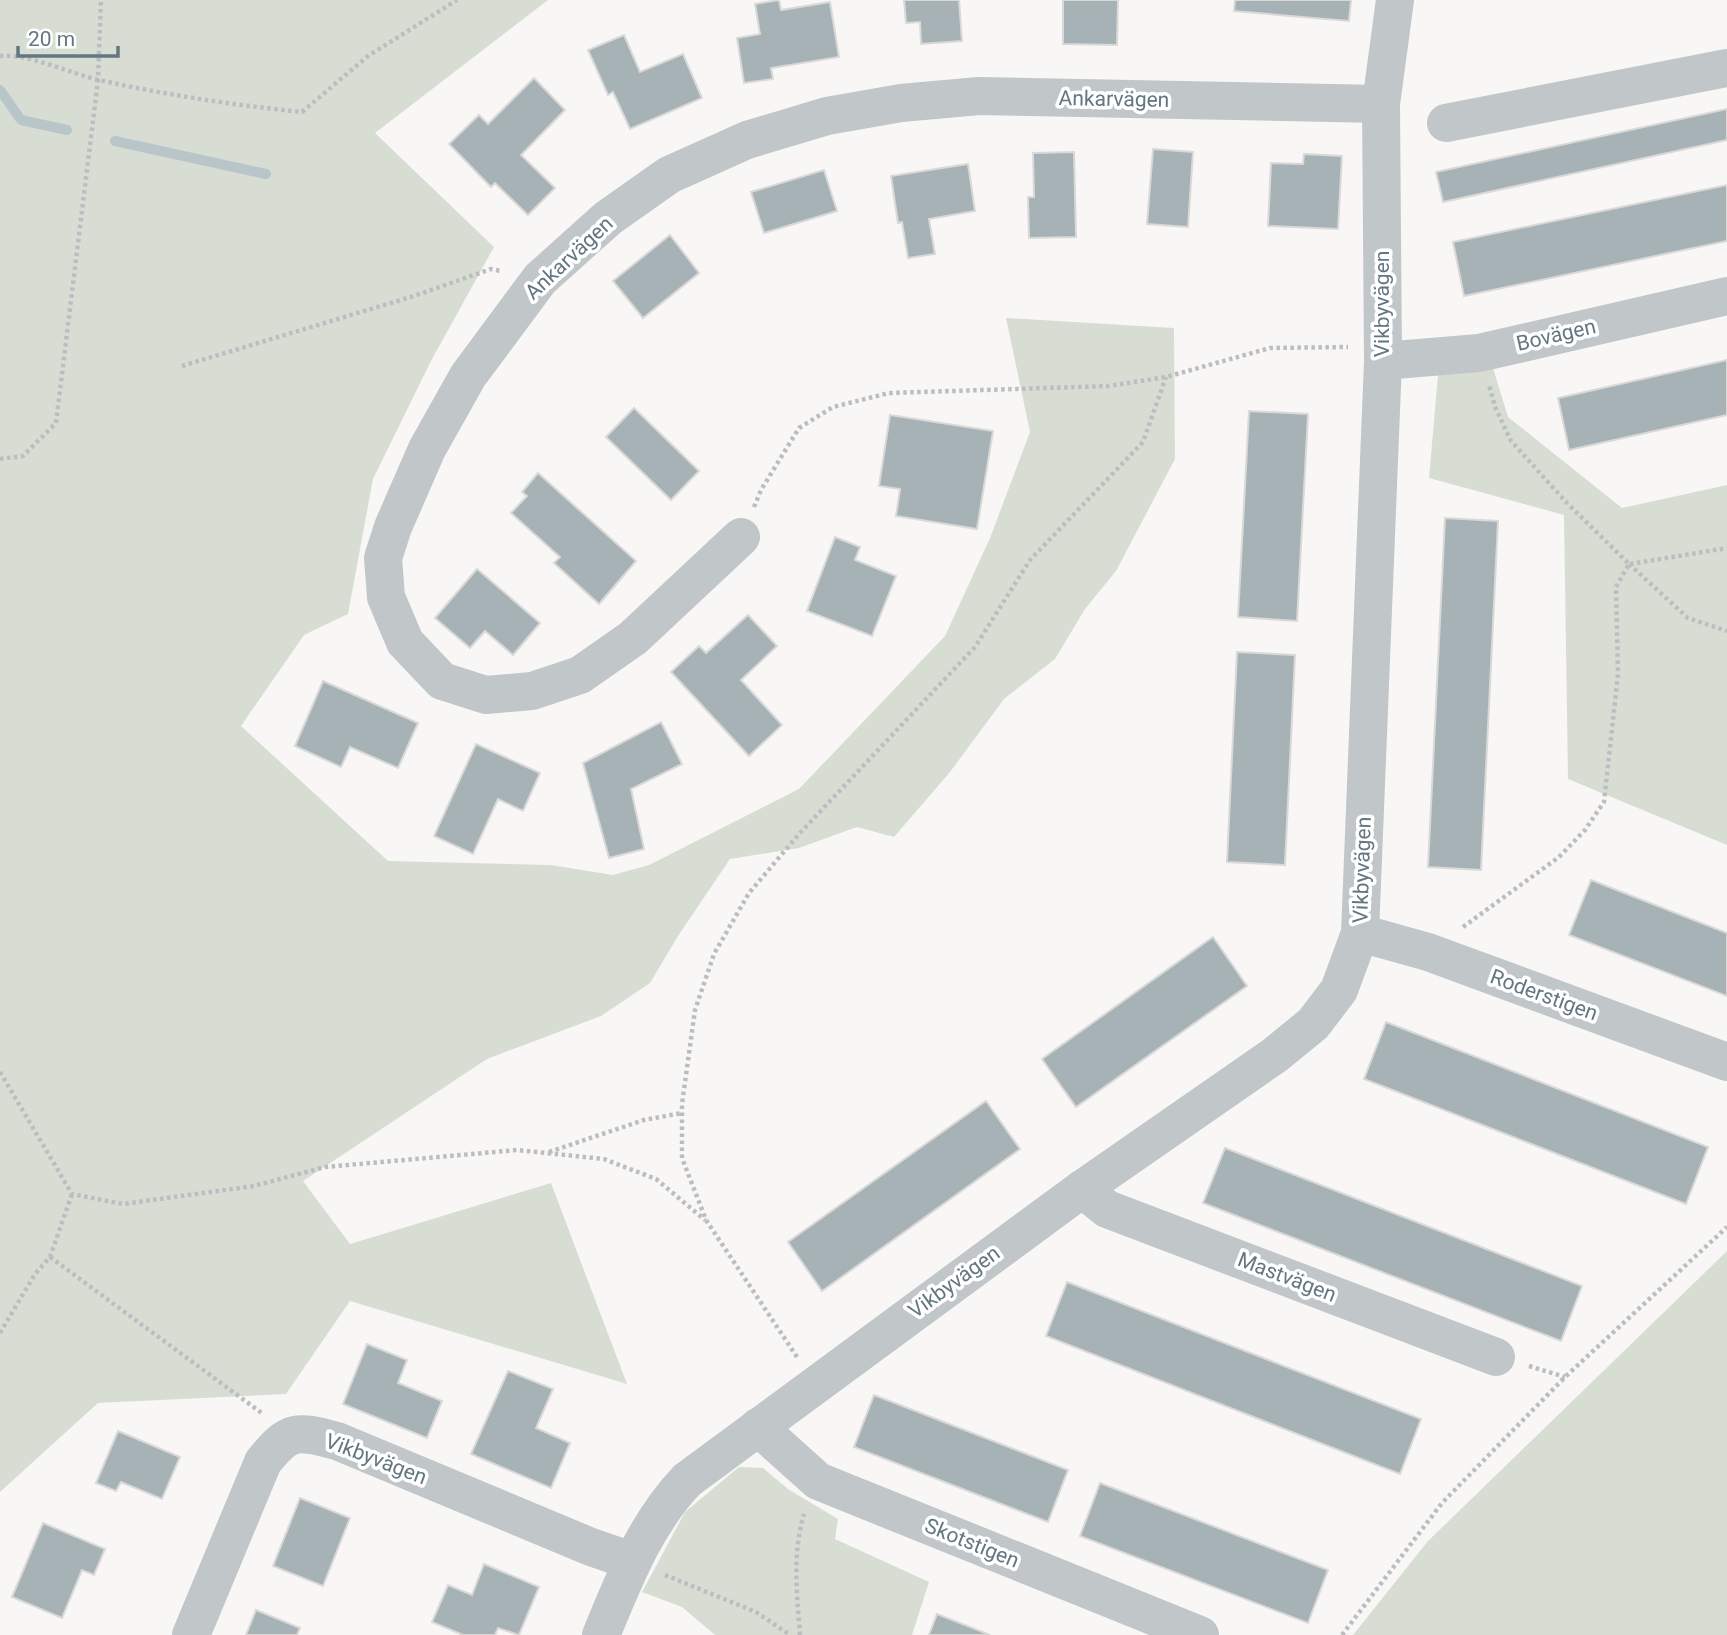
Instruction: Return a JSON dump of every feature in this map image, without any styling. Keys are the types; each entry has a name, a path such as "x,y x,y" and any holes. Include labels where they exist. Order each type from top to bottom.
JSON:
{"street":[{"name":"Vikbyvägen","path":"601,1635 632,1561 666,1502 687,1480 1082,1189 1275,1055 1313,1024 1339,990 1360,933 1383,354 1381,104 1395,0"},
{"path":"1446,123 1727,68"},
{"name":"Ankarvägen","path":"741,537 633,638 580,675 531,691 486,695 442,681 405,642 386,597 383,558 393,527 427,449 468,376 540,279 608,218 669,175 747,141 827,116 901,103 979,96 1381,104"},
{"name":"Bovägen","path":"1383,354 1479,353 1727,296"},
{"name":"Roderstigen","path":"1360,933 1428,953 1727,1062"},
{"name":"Mastvägen","path":"1082,1189 1107,1209 1496,1357"},
{"name":"Skotstigen","path":"758,1427 818,1481 1200,1635"},
{"name":"Vikbyvägen","path":"292,1435 306,1433 337,1441 590,1547 632,1561"},
{"path":"191,1635 262,1462 278,1443 292,1435"}],"path":[{"path":"0,459 23,456 56,424 98,80 101,0"},
{"path":"0,56 43,64 98,80 233,105 302,112 368,56 457,0"},
{"path":"182,366 414,296 491,269 540,279"},
{"path":"741,537 761,490 799,428 833,407 889,393 1109,386 1166,377 1270,348 1383,354"},
{"path":"1479,353 1495,407 1511,441 1567,503 1688,618 1727,631"},
{"path":"814,1384 706,1220 682,1158 682,1113 695,1010 714,954 748,893 799,834 975,648 1030,560 1143,442 1166,377"},
{"path":"1629,564 1727,548"},
{"path":"1428,953 1559,857 1585,830 1604,802 1618,674 1616,587 1629,564"},
{"path":"0,1072 72,1194 123,1204 254,1186 325,1167 517,1150 604,1159 656,1179 706,1220"},
{"path":"547,1153 644,1120 682,1113"},
{"path":"0,1332 35,1274 50,1257 72,1194"},
{"path":"1342,1635 1442,1503 1565,1377 1727,1227"},
{"path":"50,1257 292,1435"},
{"path":"800,1635 796,1568 800,1528 809,1496 818,1481"},
{"path":"632,1561 756,1612 790,1635"}],"shaded area":[{"path":"0,0 548,0 375,133 494,247 431,361 373,479 348,614 304,635 241,726 388,861 551,865 613,875 649,865 799,789 945,636 990,538 1030,432 1006,318 1174,328 1175,459 1116,571 1085,609 1055,659 1004,699 950,772 894,837 857,827 799,848 730,859 650,983 601,1016 487,1059 303,1181 350,1244 551,1183 627,1384 350,1301 286,1394 98,1403 0,1492"},
{"path":"1493,368 1508,417 1622,508 1727,485 1727,845 1568,779 1564,515 1429,478 1438,375"},
{"path":"1727,1251 1727,1635 1353,1635 1428,1541"},
{"path":"739,1467 763,1468 788,1489 838,1519 835,1539 929,1582 912,1635 715,1635 682,1607 642,1592 685,1512"}],"building":[{"path":"779,0 781,10 830,2 839,57 771,68 773,79 744,83 737,38 760,34 755,4"},
{"path":"904,0 959,0 962,41 921,44 920,22 906,23"},
{"path":"1063,0 1118,0 1117,45 1063,44"},
{"path":"1235,0 1351,0 1349,21 1234,11"},
{"path":"624,35 640,72 683,54 702,98 630,129 613,92 608,95 588,50"},
{"path":"534,78 565,110 521,155 555,188 528,215 495,183 491,187 449,144 479,115 488,124"},
{"path":"1727,109 1727,140 1443,202 1436,172"},
{"path":"1153,149 1193,152 1188,227 1147,224"},
{"path":"1074,152 1076,237 1029,238 1028,197 1034,197 1033,153"},
{"path":"1304,154 1342,156 1338,229 1268,226 1271,163 1303,164"},
{"path":"968,164 975,211 929,219 935,254 908,258 902,222 898,223 891,176"},
{"path":"824,170 837,211 764,233 751,192"},
{"path":"1727,185 1727,241 1464,296 1453,242"},
{"path":"670,235 699,273 643,318 613,281"},
{"path":"1727,360 1727,415 1569,450 1558,398"},
{"path":"634,408 699,471 671,500 606,437"},
{"path":"1249,411 1308,414 1297,621 1238,617"},
{"path":"890,415 993,431 977,529 896,516 900,489 879,486"},
{"path":"538,473 636,561 599,604 554,563 560,557 511,513 527,496 522,492"},
{"path":"1445,518 1498,521 1481,870 1428,867"},
{"path":"835,537 860,547 855,560 896,576 872,636 807,611"},
{"path":"477,569 540,623 513,655 485,631 470,648 435,618"},
{"path":"748,615 777,646 741,680 782,725 749,756 671,672 699,646 706,653"},
{"path":"1237,652 1295,655 1285,865 1227,862"},
{"path":"323,681 418,723 398,768 350,747 341,767 295,746"},
{"path":"661,722 682,764 631,789 644,849 609,858 583,763"},
{"path":"476,744 540,773 523,811 498,799 473,854 434,836"},
{"path":"1591,880 1727,933 1727,996 1569,935"},
{"path":"1213,937 1247,986 1076,1107 1042,1059"},
{"path":"1386,1022 1708,1147 1686,1204 1364,1079"},
{"path":"986,1101 1020,1149 822,1291 788,1242"},
{"path":"1225,1148 1582,1286 1561,1341 1203,1203"},
{"path":"1067,1282 1421,1419 1400,1474 1046,1336"},
{"path":"367,1344 407,1360 398,1383 442,1401 427,1438 343,1404"},
{"path":"508,1371 553,1389 536,1428 570,1443 551,1488 471,1454"},
{"path":"874,1395 1068,1470 1048,1522 854,1447"},
{"path":"118,1431 180,1457 162,1499 121,1482 116,1491 96,1483"},
{"path":"1100,1483 1328,1570 1308,1623 1080,1536"},
{"path":"300,1498 350,1518 323,1586 273,1566"},
{"path":"43,1523 105,1549 94,1575 82,1570 62,1618 12,1597"},
{"path":"484,1564 539,1587 519,1635 498,1628 495,1635 463,1635 432,1622 448,1585 472,1595"},
{"path":"256,1610 300,1628 297,1635 246,1635"},
{"path":"937,1614 990,1635 929,1635"}],"waterway":[{"path":"0,90 21,120 67,130"},
{"path":"115,141 266,174"}]}
